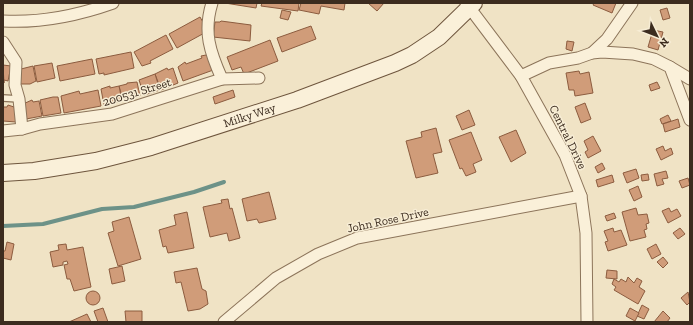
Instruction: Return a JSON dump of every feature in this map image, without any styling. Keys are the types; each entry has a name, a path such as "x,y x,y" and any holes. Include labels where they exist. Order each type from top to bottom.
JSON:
{"street":[{"path":"3,21 44,19 89,11 113,3"},
{"path":"212,3 208,19 210,38 209,48 222,79"},
{"path":"592,53 607,39 632,3"},
{"name":"Central Drive","path":"470,4 522,76 565,156 581,196 586,233 587,322"},
{"name":"Milky Way","path":"3,173 34,171 96,161 151,147 297,100 395,63 412,55 439,37 470,4"},
{"path":"3,42 16,62 15,85 19,99 22,129"},
{"path":"522,76 548,63 578,58 592,53 633,54 654,59 690,78"},
{"path":"670,68 690,120"},
{"name":"200531 Street","path":"3,130 22,129 40,124 112,114 222,79 258,78"},
{"name":"John Rose Drive","path":"224,322 276,278 318,254 357,238 581,196"}],"lane":[{"path":"3,98 19,99"}],"building":[{"path":"225,3 257,3 256,8"},
{"path":"262,3 299,3 298,11 261,6"},
{"path":"301,3 345,3 344,10 321,6 319,14 299,10"},
{"path":"368,3 384,3 377,11"},
{"path":"594,3 616,3 612,13 593,5"},
{"path":"667,8 670,18 663,20 660,10"},
{"path":"282,10 291,12 288,20 280,18"},
{"path":"200,17 208,31 177,48 169,34"},
{"path":"221,21 251,25 250,41 213,37 215,22"},
{"path":"311,26 316,39 282,52 277,38"},
{"path":"653,30 663,32 658,50 648,47"},
{"path":"166,35 173,49 150,61 151,63 142,66 134,52"},
{"path":"270,40 278,61 244,74 241,67 232,70 227,57"},
{"path":"567,41 574,42 572,51 566,49"},
{"path":"131,52 134,68 104,75 104,73 99,74 96,59"},
{"path":"211,54 216,69 183,81 178,67 185,62 186,64 202,58 201,56"},
{"path":"92,59 95,74 60,81 57,66"},
{"path":"52,63 55,78 37,82 34,66"},
{"path":"3,65 11,66 8,81 4,80 4,83"},
{"path":"33,66 36,81 30,84 20,84 17,70"},
{"path":"167,68 168,70 173,68 178,83 161,90 155,74"},
{"path":"579,71 580,74 589,72 593,93 575,96 574,90 569,90 566,73"},
{"path":"155,74 160,90 144,95 139,80"},
{"path":"137,82 140,96 123,100 119,86"},
{"path":"657,82 660,88 651,91 649,85"},
{"path":"110,86 110,88 119,86 122,101 104,105 101,89"},
{"path":"98,90 101,106 64,113 61,96 79,91 80,94"},
{"path":"233,90 235,97 215,104 213,97"},
{"path":"58,97 61,113 43,116 40,100"},
{"path":"32,100 33,102 39,101 42,116 26,119 23,104"},
{"path":"585,103 591,119 581,123 575,107"},
{"path":"8,105 17,108 16,122 3,121 3,107 7,107"},
{"path":"469,110 475,125 462,130 456,116"},
{"path":"668,115 671,121 662,124 660,119"},
{"path":"678,119 680,127 665,132 663,124"},
{"path":"436,128 442,152 433,154 438,173 416,178 406,141 422,137 421,132"},
{"path":"516,130 526,153 511,162 499,137"},
{"path":"471,132 482,160 473,164 476,172 466,176 462,168 460,169 449,140"},
{"path":"593,136 601,151 588,158 585,152 588,150 584,141"},
{"path":"663,146 665,151 671,148 673,154 661,160 656,149"},
{"path":"602,163 605,169 598,173 595,167"},
{"path":"636,169 639,178 627,183 623,173"},
{"path":"666,171 668,178 662,179 664,184 657,186 654,174"},
{"path":"648,174 649,180 642,181 641,175"},
{"path":"612,175 614,182 598,187 596,180"},
{"path":"688,178 690,185 682,188 679,181"},
{"path":"638,186 642,197 634,201 629,190"},
{"path":"269,192 276,219 259,223 257,219 247,221 242,199"},
{"path":"228,199 240,238 229,241 227,233 210,237 203,207 222,203 221,200"},
{"path":"636,208 638,215 647,214 649,223 646,224 647,229 644,230 646,237 630,241 622,212"},
{"path":"669,208 671,212 677,209 681,216 668,223 662,211"},
{"path":"187,212 194,248 168,253 166,246 163,247 159,230 176,225 174,215"},
{"path":"614,213 616,218 607,221 605,216"},
{"path":"129,217 141,259 118,266 108,233 114,231 112,222"},
{"path":"613,228 614,232 621,230 627,245 608,251 605,242 608,241 604,231"},
{"path":"680,228 685,234 678,239 673,233"},
{"path":"7,242 14,244 11,260 3,258 3,251 5,251"},
{"path":"66,244 67,250 83,247 91,287 74,291 70,279 67,279 64,265 68,264 67,261 63,262 63,265 53,267 50,252 59,250 58,245"},
{"path":"656,244 661,254 652,259 647,249"},
{"path":"663,257 668,263 663,268 657,262"},
{"path":"122,266 125,281 112,284 109,269"},
{"path":"197,268 202,289 206,291 208,304 200,309 188,311 181,282 176,283 174,272"},
{"path":"607,270 617,271 617,279 606,278"},
{"path":"628,277 634,283 637,278 642,281 639,287 645,291 638,304 614,290 616,287 612,284 614,279 619,282 621,279 626,282"},
{"path":"90,291 96,291 100,295 100,301 96,305 90,305 86,301 86,295"},
{"path":"688,292 690,302 687,305 681,298"},
{"path":"642,305 649,309 644,319 637,316"},
{"path":"103,308 108,322 98,322 94,311"},
{"path":"630,308 639,313 635,321 626,316"},
{"path":"125,311 142,311 142,322 126,322"},
{"path":"663,311 670,318 667,322 654,322"},
{"path":"87,314 91,322 69,322"}],"waterway":[{"path":"3,226 43,224 102,209 134,207 194,192 224,182"}]}
